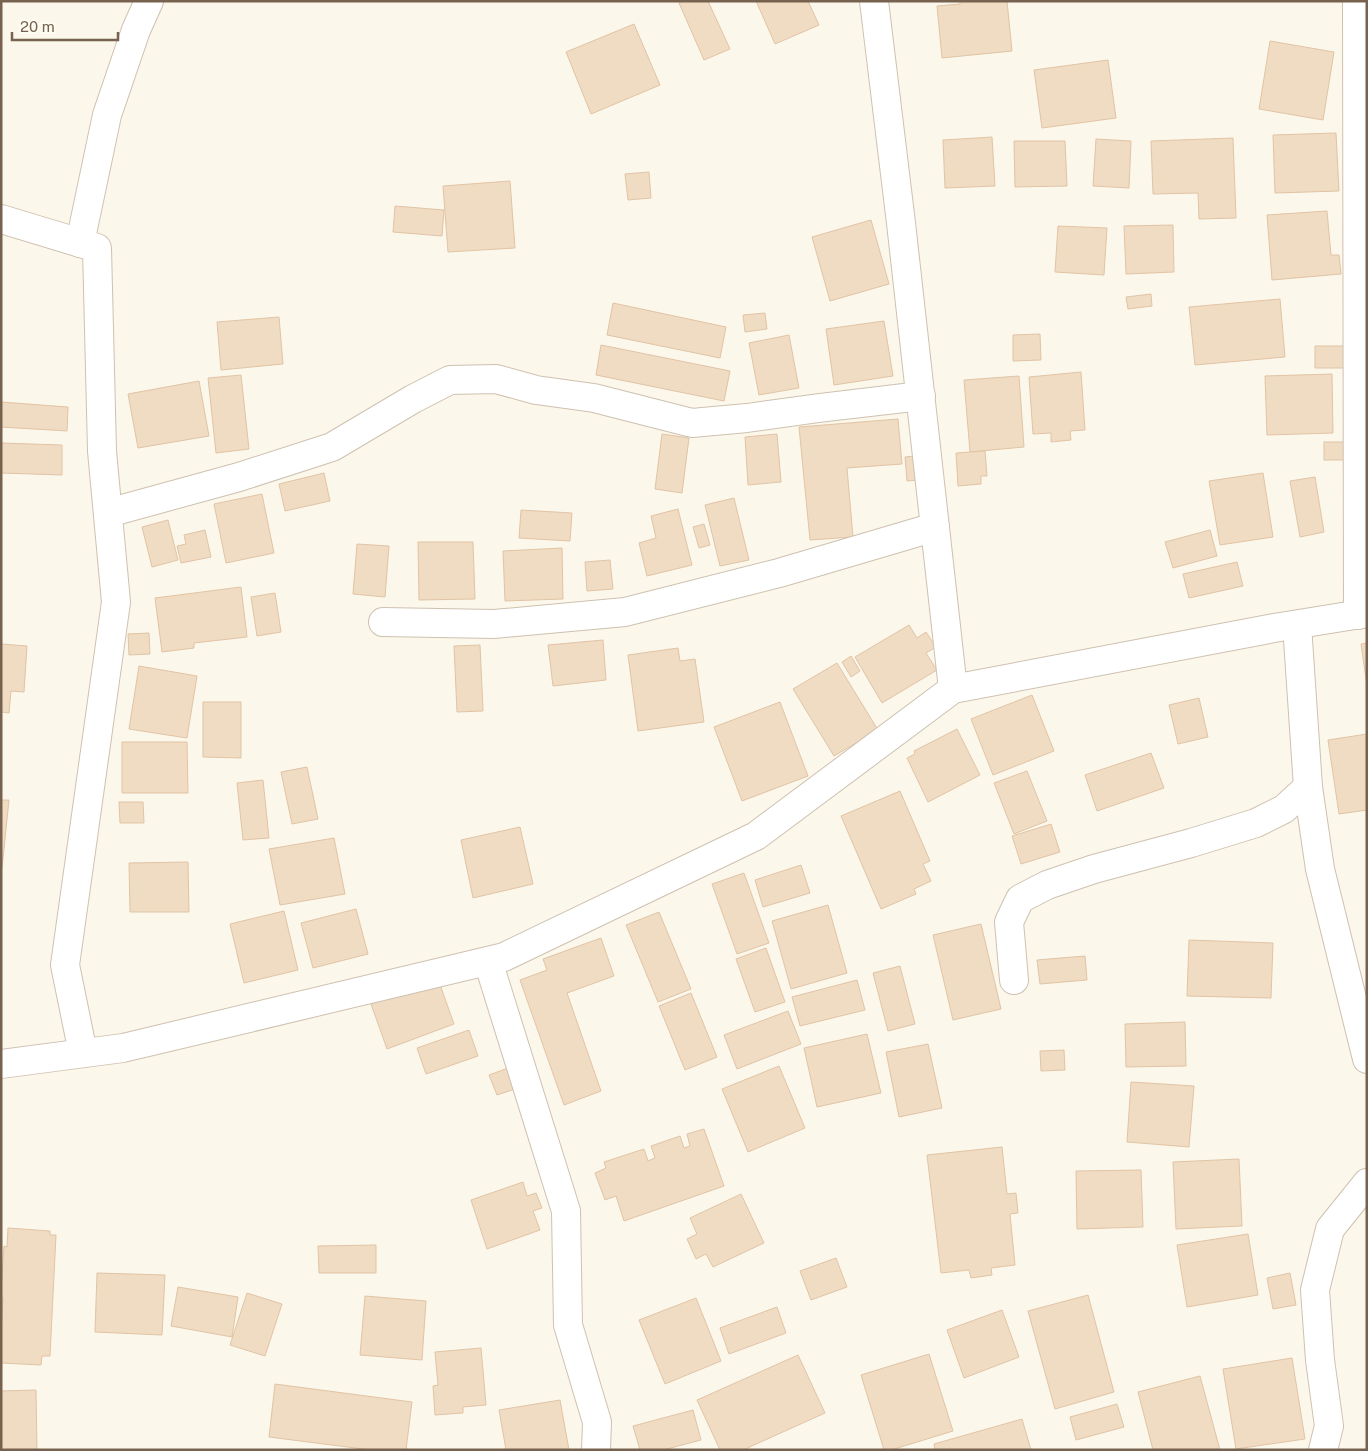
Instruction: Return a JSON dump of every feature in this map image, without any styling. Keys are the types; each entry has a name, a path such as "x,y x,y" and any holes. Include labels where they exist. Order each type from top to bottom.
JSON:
{"street":[{"path":"80,243 106,116 136,30 149,1"},
{"path":"874,1 921,396 953,689"},
{"path":"1,1064 123,1048 504,957 756,836 953,689 1362,614 1357,1"},
{"path":"1,219 97,248 102,451 116,602 65,965 83,1054"},
{"path":"108,513 239,477 332,447 413,399 450,380 496,379 536,390 594,398 692,423 921,396"},
{"path":"383,622 494,624 626,612 779,573 935,527"},
{"path":"1297,625 1308,786 1320,869 1367,1059"},
{"path":"1014,980 1009,922 1020,899 1047,885 1094,869 1191,843 1256,822 1284,809 1308,786"},
{"path":"488,961 566,1211 568,1325 597,1422 596,1450"},
{"path":"1324,1450 1329,1426 1320,1360 1315,1290 1330,1229 1367,1182"}],"building":[{"path":"683,1 708,1 730,49 704,60 679,3"},
{"path":"756,1 808,1 819,25 775,44"},
{"path":"960,1 1007,1 1012,51 942,58 937,6 960,4"},
{"path":"634,24 660,85 591,114 566,52"},
{"path":"1270,41 1334,52 1323,120 1259,109"},
{"path":"1108,60 1116,118 1042,128 1034,70"},
{"path":"1336,133 1339,191 1275,193 1273,135"},
{"path":"992,137 995,186 945,188 943,140"},
{"path":"1233,138 1236,218 1199,219 1198,193 1153,194 1151,141"},
{"path":"1096,139 1131,141 1129,188 1093,186"},
{"path":"1014,141 1065,141 1067,186 1015,187"},
{"path":"649,172 651,198 628,200 625,174"},
{"path":"510,181 515,248 448,252 443,186"},
{"path":"395,206 444,210 442,236 393,232"},
{"path":"1327,211 1331,255 1339,255 1341,274 1272,280 1267,215"},
{"path":"871,220 889,284 830,301 812,237"},
{"path":"1173,225 1174,272 1126,274 1124,226"},
{"path":"1058,226 1107,228 1104,275 1055,272"},
{"path":"1151,294 1152,306 1128,309 1126,297"},
{"path":"1280,299 1285,357 1195,365 1189,307"},
{"path":"613,303 726,327 720,358 607,335"},
{"path":"765,313 767,329 745,332 743,315"},
{"path":"279,317 283,364 221,370 217,322"},
{"path":"884,321 893,376 834,385 826,329"},
{"path":"1040,334 1041,360 1013,361 1013,335"},
{"path":"789,335 799,388 759,395 749,343"},
{"path":"601,345 730,371 724,401 596,375"},
{"path":"1315,346 1345,346 1346,368 1315,368"},
{"path":"1081,372 1085,430 1070,431 1071,440 1051,442 1051,433 1033,434 1029,377"},
{"path":"1332,374 1333,433 1267,435 1265,376"},
{"path":"241,375 249,449 216,453 208,378"},
{"path":"1019,376 1024,447 970,452 964,380"},
{"path":"199,381 209,436 138,448 128,394"},
{"path":"1,402 68,407 67,431 1,427"},
{"path":"898,419 902,464 847,468 853,537 810,540 799,427"},
{"path":"662,434 689,438 682,493 655,489"},
{"path":"777,434 781,482 748,485 745,437"},
{"path":"1324,442 1344,442 1344,460 1324,460"},
{"path":"1,443 62,445 62,475 1,473"},
{"path":"985,451 987,476 981,476 981,484 958,486 956,453"},
{"path":"924,455 927,479 907,481 905,457"},
{"path":"324,473 330,501 285,511 279,484"},
{"path":"1263,473 1273,537 1220,545 1209,481"},
{"path":"1315,477 1324,532 1300,537 1290,481"},
{"path":"262,494 274,553 226,563 214,504"},
{"path":"734,498 749,560 720,566 705,505"},
{"path":"678,509 692,565 647,576 639,543 656,538 651,516"},
{"path":"521,510 572,513 570,541 519,538"},
{"path":"168,520 178,560 152,567 142,527"},
{"path":"704,524 710,545 699,548 693,527"},
{"path":"205,530 211,557 181,563 177,546 186,544 184,535"},
{"path":"1210,530 1217,556 1173,568 1165,542"},
{"path":"418,542 473,542 475,599 419,600"},
{"path":"357,544 389,546 385,597 353,594"},
{"path":"562,548 563,599 505,601 503,551"},
{"path":"610,560 613,589 587,591 585,562"},
{"path":"1237,562 1243,586 1189,598 1183,574"},
{"path":"241,587 247,637 194,643 194,648 162,652 155,598"},
{"path":"275,593 281,632 257,636 251,597"},
{"path":"909,625 917,638 926,632 936,647 926,653 937,670 882,703 855,657"},
{"path":"149,633 150,654 129,655 128,634"},
{"path":"603,640 606,680 553,686 548,645"},
{"path":"1367,643 1367,686 1361,644"},
{"path":"1,644 27,646 24,692 11,691 9,713 1,712"},
{"path":"480,645 483,711 457,712 454,646"},
{"path":"678,648 680,661 695,659 704,722 638,731 628,655"},
{"path":"851,656 860,671 851,677 842,662"},
{"path":"837,663 878,730 834,756 793,689"},
{"path":"139,666 197,676 187,738 129,729"},
{"path":"1032,695 1054,751 993,775 971,719"},
{"path":"1199,698 1208,737 1178,744 1169,705"},
{"path":"203,702 241,702 241,758 203,757"},
{"path":"780,702 808,776 742,801 714,727"},
{"path":"957,729 980,775 928,802 907,758 915,754 914,751"},
{"path":"1367,734 1367,810 1339,814 1328,740"},
{"path":"122,742 187,742 188,793 122,793"},
{"path":"1151,753 1164,788 1097,811 1085,775"},
{"path":"307,767 318,819 292,824 281,772"},
{"path":"1027,771 1047,821 1014,834 994,783"},
{"path":"263,780 269,838 243,840 237,783"},
{"path":"900,791 930,861 923,864 931,881 914,889 916,894 881,909 841,816"},
{"path":"1,800 9,800 2,868 1,868"},
{"path":"119,802 143,802 144,823 120,823"},
{"path":"1051,824 1060,852 1021,864 1012,836"},
{"path":"520,827 533,884 473,898 461,840"},
{"path":"334,838 345,894 280,905 269,849"},
{"path":"188,862 189,912 130,912 129,863"},
{"path":"801,865 810,893 763,907 755,880"},
{"path":"744,873 769,943 737,954 712,884"},
{"path":"828,905 847,973 791,989 772,921"},
{"path":"356,909 368,954 313,968 301,923"},
{"path":"284,911 298,970 244,983 230,924"},
{"path":"659,912 691,989 658,1002 626,925"},
{"path":"981,924 1001,1009 953,1020 933,935"},
{"path":"601,938 614,976 567,993 601,1091 564,1105 520,980 547,970 543,959"},
{"path":"1189,940 1273,943 1271,998 1187,996"},
{"path":"766,948 785,1002 755,1012 736,959"},
{"path":"1085,956 1087,980 1040,984 1037,960"},
{"path":"900,966 915,1024 888,1031 873,973"},
{"path":"438,979 454,1024 387,1049 371,1004"},
{"path":"857,980 865,1010 800,1026 792,997"},
{"path":"691,993 717,1057 685,1070 659,1006"},
{"path":"788,1011 801,1044 737,1069 724,1035"},
{"path":"1185,1022 1186,1066 1126,1067 1125,1024"},
{"path":"469,1030 478,1056 426,1074 417,1048"},
{"path":"867,1034 881,1093 817,1107 804,1048"},
{"path":"928,1044 942,1108 899,1117 886,1052"},
{"path":"1064,1050 1065,1070 1041,1071 1040,1051"},
{"path":"779,1066 805,1128 748,1152 722,1089"},
{"path":"508,1068 515,1089 497,1095 489,1075"},
{"path":"1131,1082 1194,1086 1189,1147 1127,1142"},
{"path":"704,1129 724,1186 624,1221 616,1196 605,1200 595,1173 606,1168 604,1162 644,1149 648,1161 655,1158 651,1146 680,1136 684,1148 690,1146 687,1134"},
{"path":"1002,1147 1007,1194 1016,1193 1018,1213 1010,1214 1015,1265 991,1268 992,1275 971,1278 969,1270 941,1273 927,1155"},
{"path":"1239,1159 1242,1226 1176,1229 1173,1162"},
{"path":"1141,1170 1143,1227 1077,1229 1076,1171"},
{"path":"523,1182 527,1196 536,1193 542,1208 533,1211 540,1230 487,1249 471,1200"},
{"path":"741,1194 764,1243 713,1267 706,1254 696,1259 687,1239 697,1234 690,1218"},
{"path":"8,1228 50,1231 50,1235 56,1235 50,1356 42,1356 41,1365 1,1363 3,1298 1,1298 1,1290 4,1246 7,1247"},
{"path":"1248,1234 1258,1295 1187,1307 1177,1245"},
{"path":"376,1245 376,1273 319,1273 318,1246"},
{"path":"836,1258 847,1287 811,1300 800,1271"},
{"path":"97,1273 165,1275 162,1335 95,1332"},
{"path":"1290,1273 1296,1305 1273,1309 1267,1278"},
{"path":"178,1287 238,1297 232,1337 171,1326"},
{"path":"247,1293 282,1304 265,1356 230,1345"},
{"path":"1088,1295 1114,1392 1055,1409 1028,1311"},
{"path":"365,1296 426,1301 422,1360 360,1355"},
{"path":"696,1298 721,1361 665,1384 639,1320"},
{"path":"777,1307 786,1333 729,1354 720,1328"},
{"path":"1002,1310 1019,1357 964,1378 947,1330"},
{"path":"481,1348 486,1405 463,1407 463,1413 435,1415 433,1386 438,1385 435,1352"},
{"path":"929,1354 953,1431 891,1450 884,1450 861,1375"},
{"path":"798,1355 825,1413 743,1450 720,1450 697,1400"},
{"path":"1292,1358 1305,1439 1236,1449 1223,1369"},
{"path":"1200,1376 1220,1450 1153,1450 1138,1392"},
{"path":"275,1384 412,1402 406,1450 371,1450 269,1437"},
{"path":"36,1390 37,1450 1,1450 1,1391"},
{"path":"560,1400 569,1450 506,1450 499,1410"},
{"path":"1117,1404 1124,1427 1076,1440 1070,1417"},
{"path":"693,1410 701,1440 663,1450 640,1450 633,1426"},
{"path":"1022,1419 1031,1450 935,1450 934,1444"}]}
